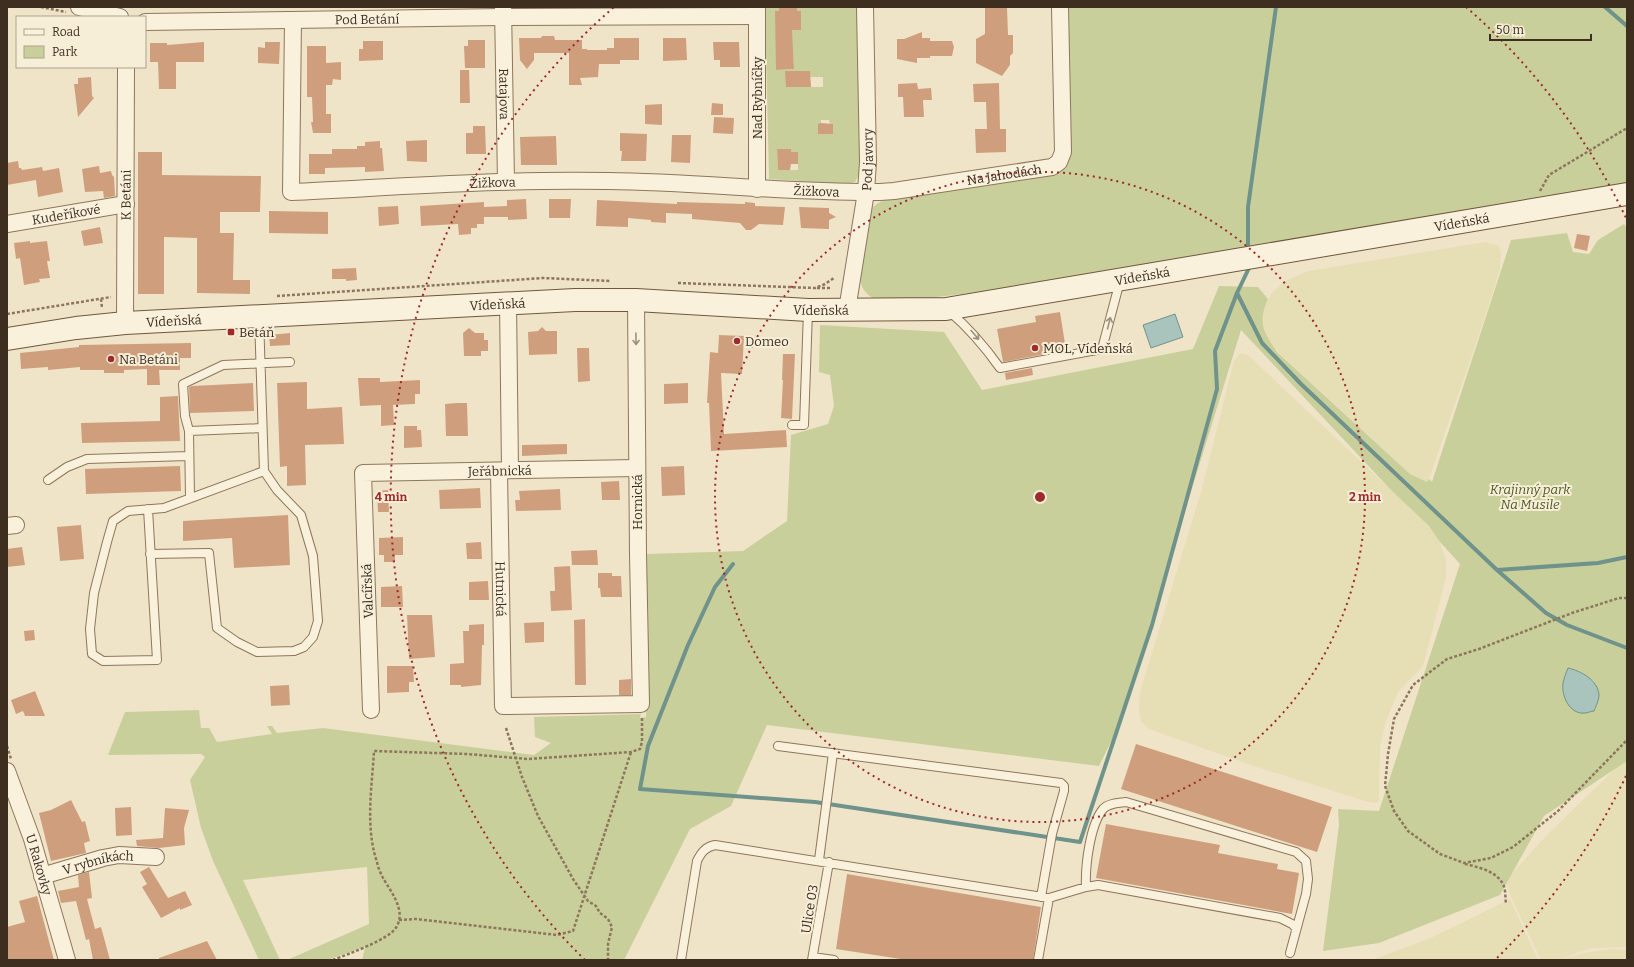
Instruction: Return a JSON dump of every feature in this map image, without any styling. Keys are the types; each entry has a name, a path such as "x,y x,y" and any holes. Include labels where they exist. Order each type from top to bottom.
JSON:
{"main road":[{"name":"Vídeňská","path":"7,339 76,328 125,323 508,302 636,300 808,310 946,309 1627,194"}],"street":[{"name":"Pod javory","path":"847,310 866,192 868,162 866,7"},
{"name":"Na Jahodách","path":"866,192 894,191 1052,167 1059,162 1063,152 1060,7"},
{"path":"75,10 114,16"},
{"name":"Pod Betání","path":"146,22 293,20 503,12 757,12"},
{"name":"Ratajova","path":"503,12 506,181"},
{"name":"Nad Rybníčky","path":"757,12 757,189"},
{"name":"Žižkova","path":"293,20 291,192 506,181 609,181 757,189 866,192"},
{"name":"K Betáni","path":"125,323 126,68"},
{"name":"Kudeříkové","path":"7,224 126,204"},
{"name":"Hornická","path":"636,300 641,704"},
{"name":"Hutnická","path":"508,302 504,471 504,706 641,704"},
{"name":"Jeřábnická","path":"363,473 637,468"},
{"name":"Valcířská","path":"363,473 372,710"},
{"name":"U Rakovky","path":"7,771 32,839 66,960"},
{"name":"V rybníkách","path":"42,876 103,858 119,855 156,857"}],"lane":[{"path":"946,309 967,327 984,346 1000,368 1102,349 1120,280"},
{"path":"792,425 804,424 808,310"},
{"path":"150,554 209,553 216,628 237,642 257,652 294,651 304,647 313,637 318,620 313,556 301,515 277,490 264,471 258,316"},
{"path":"190,498 189,432 185,416 183,384 223,365 290,362"},
{"path":"189,432 262,428"},
{"path":"48,480 67,467 87,459 189,456"},
{"path":"148,509 156,660 103,661 92,654 90,629 94,593 113,521 128,511 148,509 164,508 264,471"},
{"path":"778,746 1061,783 1064,786 1064,791 1052,838 1038,960"},
{"path":"819,860 833,752"},
{"path":"1086,886 1085,872 1089,847 1095,825 1104,808 1115,803 1126,802 1296,852 1306,861 1308,879 1306,894 1290,953"},
{"path":"681,960 697,861 708,847 715,844 1045,897 1098,884 1280,918 1292,924 1296,928"},
{"name":"Ulice 03","path":"813,958 829,862"},
{"path":"813,958 834,960"}],"path":[{"path":"41,7 75,10"},
{"path":"1549,175 1627,128"},
{"path":"815,288 832,288"},
{"path":"7,314 118,296"},
{"path":"1506,903 1503,884 1496,876 1485,869 1464,864 1440,854 1408,831 1394,811 1385,786 1388,754 1394,719 1413,685 1448,659 1479,649 1566,615 1619,598 1627,598"},
{"path":"333,960 376,942 392,933 397,927 399,920 399,911 395,899 382,876 372,848 370,813 374,751 467,754 528,759 631,752 640,748 642,742 641,704"},
{"path":"506,728 515,758 538,816 573,879 588,901 596,906 600,913 608,919 612,927 608,944 608,960"},
{"path":"1464,864 1491,858 1513,847 1558,811 1627,740"},
{"path":"399,920 416,919 556,935 572,931 631,752"}],"shaded area":[{"path":"1486,242 1499,246 1501,253 1500,269 1485,317 1427,482 1410,474 1278,352 1267,336 1262,322 1263,310 1271,294 1283,282 1308,271"},
{"path":"1240,353 1248,355 1429,526 1439,540 1446,560 1446,578 1423,666 1398,692 1385,724 1380,748 1379,801 1377,803 1368,802 1257,767 1157,732 1147,728 1141,721 1139,710 1140,692 1201,492 1234,361"},
{"path":"1627,757 1627,947 1591,948 1562,959 1584,953 1611,949 1627,950 1627,960 1541,960 1511,897 1506,880 1545,837"},
{"path":"1510,899 1538,960 1372,960 1433,937"}],"green space":[{"path":"765,7 779,7 792,30 801,29 801,11 797,11 797,7 857,7 860,173 855,182 846,184 769,179","holes":["776,52 793,52 794,69 776,70","800,71 810,71 810,77 823,77 823,87 786,87 786,77","821,120 829,120 830,124 833,124 833,134 818,134 818,124 821,124","777,149 791,149 791,152 798,152 798,170 778,170"]},
{"path":"1066,7 1627,7 1627,184 971,293 895,301 881,301 872,297 862,286 861,269 869,215 873,207 878,203 894,198 976,187 1061,171 1068,156"},
{"name":"Krajinný park Na Musile","path":"1624,224 1627,228 1627,761 1544,816 1500,895 1379,943 1323,951 1339,825 1338,809 1379,811 1460,564 1440,542 1429,526 1391,490 1241,330 1118,728 1099,766 767,725 731,806 690,829 624,960 362,960 365,947 327,960 287,960 369,924 367,867 243,880 280,960 259,960 213,861 201,828 190,780 205,757 201,754 108,755 125,712 199,710 201,728 209,728 217,742 272,734 267,726 272,726 277,733 323,728 534,755 551,743 535,737 534,717 641,714 640,718 646,717 647,554 743,551 787,521 791,435 828,424 834,406 830,375 819,372 820,325 944,332 982,390 1193,349 1219,286 1258,287 1268,299 1263,315 1264,327 1277,352 1410,474 1427,482 1429,479 1432,482 1511,240 1567,233 1573,252 1589,254 1598,240"}],"water":[{"path":"1175,314 1183,337 1151,348 1143,325"},
{"path":"1568,668 1578,671 1588,677 1596,685 1599,695 1594,711 1580,713 1571,708 1568,704 1563,693 1563,681"}],"building":[{"path":"779,7 797,7 797,11 801,11 801,30 792,30 794,69 776,70 775,11 779,11"},
{"path":"985,7 1007,7 1008,35 1013,35 1013,53 1010,56 1010,65 1002,76 976,63 976,39 985,34"},
{"path":"922,32 922,38 930,38 930,41 952,41 954,47 952,56 930,56 930,58 917,58 917,63 897,59 897,39 904,39"},
{"path":"542,36 554,36 555,40 582,40 582,49 587,50 607,50 607,48 614,48 614,38 639,38 639,60 620,60 620,64 599,64 598,77 580,78 582,85 569,85 569,53 534,53 534,60 527,69 520,60 519,38 541,38"},
{"path":"663,38 686,38 687,60 663,61"},
{"path":"468,40 485,40 485,68 465,68 464,46 468,46"},
{"path":"363,41 383,41 383,60 359,61 359,49 363,49"},
{"path":"204,42 204,62 176,62 176,89 159,89 158,62 150,62 150,43 167,43 167,45"},
{"path":"265,42 280,42 279,64 258,63 258,47 265,48"},
{"path":"713,42 739,42 740,67 720,67 720,60 714,60"},
{"path":"307,46 326,46 326,63 341,62 341,80 333,79 332,85 326,85 326,114 331,114 331,133 313,133 311,122 313,122 312,97 307,97"},
{"path":"460,70 469,70 470,103 460,103"},
{"path":"785,71 810,71 811,87 786,87"},
{"path":"91,77 92,96 94,98 78,117 74,84 78,84 78,78"},
{"path":"917,83 918,89 931,88 932,100 923,100 924,117 904,117 903,97 898,97 898,84"},
{"path":"999,83 1000,129 1006,129 1006,152 976,153 975,129 987,129 986,102 974,102 973,84"},
{"path":"712,103 723,104 723,115 711,115"},
{"path":"662,104 662,125 645,124 645,105"},
{"path":"714,117 734,118 733,134 713,133"},
{"path":"818,124 833,124 833,134 818,134"},
{"path":"473,126 485,126 486,154 466,154 466,133 473,133"},
{"path":"620,133 647,134 646,161 621,161 622,151 620,151"},
{"path":"672,135 691,135 690,163 671,162"},
{"path":"556,136 557,165 521,165 520,137"},
{"path":"427,140 427,162 407,161 406,141"},
{"path":"380,141 384,171 365,172 365,167 325,168 325,174 309,174 309,154 332,154 332,149 357,149 357,146 365,146 365,142"},
{"path":"777,149 791,149 791,152 798,152 798,164 791,164 790,170 778,170"},
{"path":"138,152 162,152 162,175 261,176 260,212 220,212 220,233 234,233 233,280 250,280 250,294 197,293 197,238 164,237 164,294 138,294"},
{"path":"18,161 19,168 22,170 42,167 43,171 59,168 63,192 38,197 36,180 7,185 7,163"},
{"path":"99,166 100,173 111,171 114,177 115,196 104,198 103,191 85,192 82,169"},
{"path":"526,199 527,219 508,220 508,217 484,217 484,224 477,224 477,228 471,228 471,234 459,235 458,224 421,226 420,206 484,202 484,207 507,206 507,200"},
{"path":"549,199 571,199 570,218 549,218"},
{"path":"597,200 677,204 677,202 745,204 745,202 755,203 755,206 785,207 783,225 759,224 751,230 746,230 740,223 692,219 692,214 666,213 666,223 628,218 628,227 596,226"},
{"path":"398,206 399,224 379,226 378,207"},
{"path":"799,207 829,208 829,213 836,217 829,220 829,229 801,228"},
{"path":"269,211 328,212 328,234 269,233"},
{"path":"100,227 103,243 84,246 81,231"},
{"path":"1577,234 1590,236 1587,251 1574,248"},
{"path":"30,241 30,243 47,241 50,261 47,261 50,278 39,279 40,282 24,285 20,258 16,259 14,243"},
{"path":"356,268 357,280 346,281 346,279 332,279 332,269"},
{"path":"1060,312 1066,350 1003,362 997,329 1036,322 1035,316"},
{"path":"542,327 546,331 557,331 557,354 529,355 528,332 538,331"},
{"path":"469,328 475,333 484,333 484,340 488,340 488,351 481,351 481,356 464,356 463,333"},
{"path":"290,333 290,345 270,346 269,335"},
{"path":"719,335 744,336 742,374 721,373 724,434 786,430 787,447 711,451 709,403 707,403 710,352 718,353"},
{"path":"191,343 191,358 180,358 180,370 159,370 160,385 147,385 147,369 124,370 124,373 104,373 104,370 80,370 80,367 48,370 48,367 21,369 20,353 79,347 79,345"},
{"path":"577,348 589,348 590,381 578,382"},
{"path":"783,354 795,354 792,419 781,418"},
{"path":"1032,368 1033,375 1006,380 1005,373"},
{"path":"358,378 380,378 380,382 420,380 420,394 415,394 415,404 393,405 394,425 381,426 381,405 360,406"},
{"path":"307,382 307,409 342,407 344,444 305,445 306,485 287,486 287,466 280,467 277,383"},
{"path":"253,383 254,411 190,413 189,387"},
{"path":"688,383 688,403 664,404 664,384"},
{"path":"178,396 180,441 82,443 81,423 160,421 160,397"},
{"path":"467,403 468,436 446,436 445,404"},
{"path":"404,426 417,426 417,430 421,430 422,447 404,448"},
{"path":"567,444 567,454 522,456 522,445"},
{"path":"180,466 181,491 86,494 85,469"},
{"path":"684,466 685,495 662,496 661,467"},
{"path":"619,481 620,500 602,500 601,482"},
{"path":"480,488 481,508 440,509 439,490"},
{"path":"560,489 561,510 516,511 515,500 520,500 519,491"},
{"path":"388,490 389,512 378,512 377,491"},
{"path":"288,515 290,565 234,568 232,538 183,541 183,521"},
{"path":"81,525 84,559 60,561 57,527"},
{"path":"403,537 403,555 395,555 395,562 384,562 384,555 379,555 379,538"},
{"path":"481,542 482,559 467,559 466,543"},
{"path":"22,547 25,565 7,567 7,549"},
{"path":"597,550 598,565 572,565 571,551"},
{"path":"570,566 572,610 551,611 550,591 555,591 554,567"},
{"path":"598,573 612,573 612,576 621,576 622,597 601,597 600,588 598,588"},
{"path":"488,581 489,600 469,600 469,582"},
{"path":"402,586 403,607 381,607 381,587"},
{"path":"407,615 432,615 435,657 409,659"},
{"path":"585,619 586,685 575,685 574,620"},
{"path":"544,622 544,642 525,643 524,623"},
{"path":"484,624 481,685 461,687 461,685 450,685 450,664 464,663 463,631 469,631 469,625"},
{"path":"34,630 35,640 25,641 24,631"},
{"path":"387,666 413,666 414,682 409,682 409,692 387,693"},
{"path":"631,679 631,695 619,695 619,680"},
{"path":"289,685 290,705 271,706 270,686"},
{"path":"35,691 45,716 25,716 23,711 16,714 11,700"},
{"path":"1136,744 1332,807 1317,852 1121,789"},
{"path":"71,800 82,822 85,821 90,841 84,843 86,853 51,861 39,813 51,810"},
{"path":"131,807 132,835 116,836 115,808"},
{"path":"165,808 189,810 184,828 185,845 159,848 137,846 136,840 163,838"},
{"path":"1106,824 1220,845 1218,853 1278,864 1277,869 1299,873 1292,914 1096,878"},
{"path":"149,867 168,898 185,891 192,905 180,910 180,908 161,918 142,887 147,884 140,872"},
{"path":"89,872 92,898 87,899 95,929 101,927 110,960 93,960 89,939 86,940 76,901 61,903 58,891 79,887 78,875"},
{"path":"847,874 1041,907 1033,960 907,960 836,949"},
{"path":"37,896 54,960 7,960 7,927 25,922 19,901"},
{"path":"207,941 217,960 159,960 159,958"}],"waterway":[{"path":"1248,246 1248,207 1276,7"},
{"path":"1605,7 1627,26"},
{"path":"733,564 715,587 688,645 648,746 640,789 815,802 1080,842 1152,625 1217,389 1215,351 1237,293 1249,268"},
{"path":"1237,293 1262,343 1301,384 1497,570 1598,563 1627,557"},
{"path":"1497,570 1546,613 1567,625 1627,648"}],"place":[{"name":"Betáň","path":"231,332"},
{"name":"Domeo","path":"737,341"},
{"name":"MOL, Vídeňská","path":"1035,348"},
{"name":"Na Betáni","path":"111,359"}]}
